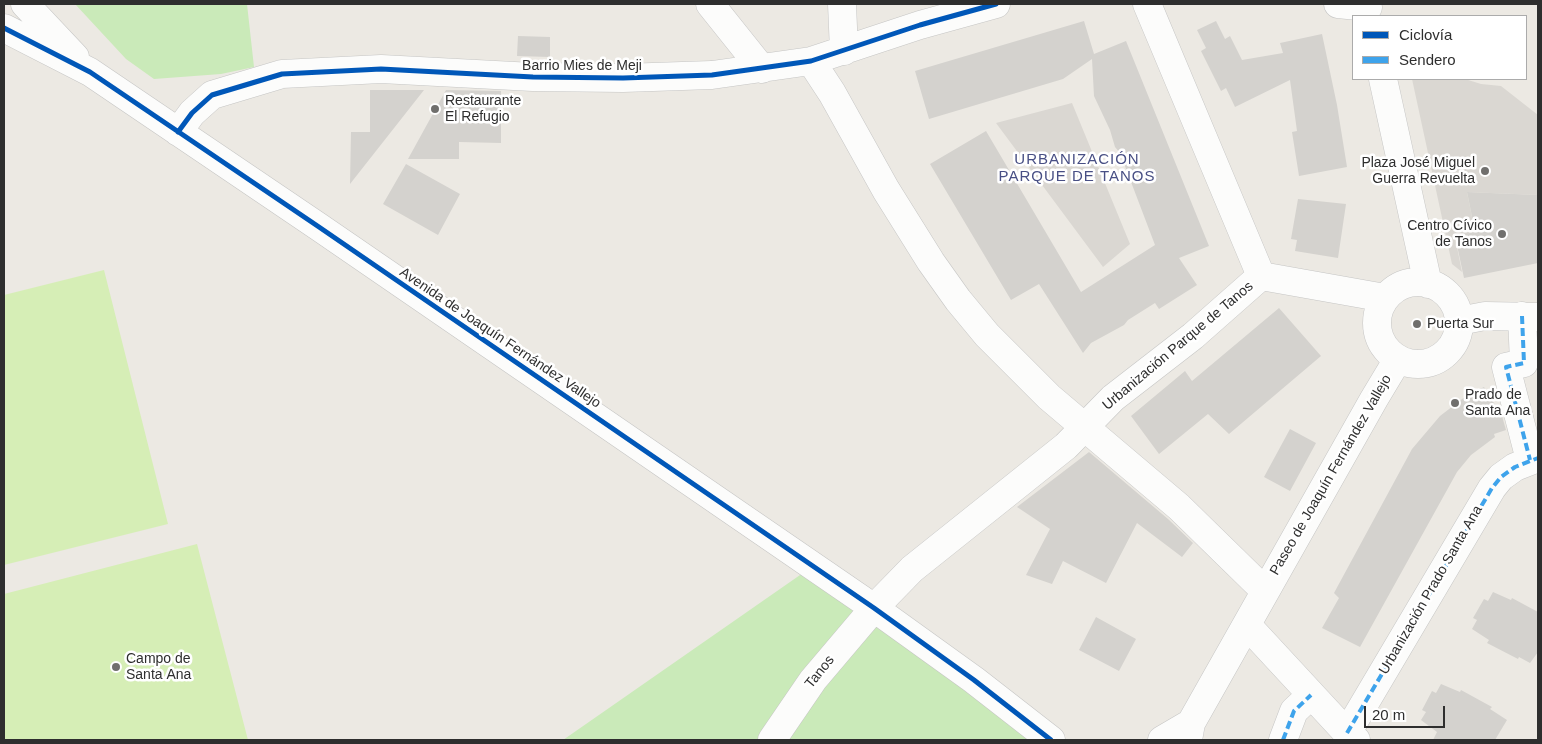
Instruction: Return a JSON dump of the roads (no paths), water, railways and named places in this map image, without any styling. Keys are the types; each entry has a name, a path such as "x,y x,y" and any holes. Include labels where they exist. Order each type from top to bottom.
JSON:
{"street":[{"name":"Avenida de Joaquín Fernández Vallejo","path":"25,4 90,72"},
{"path":"710,4 762,69"},
{"path":"842,4 844,51"},
{"name":"Barrio Mies de Meji","path":"178,132 192,113 212,95 282,74 381,69 534,78 712,75 811,61 928,23 996,4"},
{"name":"Urbanización Parque de Tanos","path":"874,608 912,569 1066,446 1113,398 1192,336 1261,276 1147,4"},
{"path":"1338,4 1368,9"},
{"name":"Avenida de Joaquín Fernández Vallejo","path":"4,28 90,72 874,608 974,680 1051,740"},
{"path":"811,61 836,100 905,222 958,300 1013,362 1048,397 1085,427"},
{"path":"1383,80 1428,284"},
{"path":"1261,276 1386,298"},
{"path":"1405,284 1428,284 1446,293 1457,310 1459,321 1458,333 1454,344 1440,358 1423,364 1410,364 1398,359 1387,350 1380,338 1377,325 1379,310 1386,298 1394,290 1405,284"},
{"path":"1459,321 1485,316 1530,317"},
{"name":"Urbanización Prado Santa Ana","path":"1351,737 1492,488 1501,477 1534,459 1506,366 1524,363 1530,317"},
{"name":"Paseo de Joaquín Fernández Vallejo","path":"1162,740 1189,732 1265,591 1398,359"},
{"name":"Paseo de Joaquín Fernández Vallejo","path":"1085,427 1191,518 1265,591"},
{"name":"Tanos","path":"772,740 813,680 874,608"},
{"path":"1247,626 1351,737"},
{"path":"1283,740 1294,711 1311,695"}],"place":[{"name":"Restaurante El Refugio","path":"435,109"},
{"name":"Plaza José Miguel Guerra Revuelta","path":"1485,171"},
{"name":"Centro Cívico de Tanos","path":"1502,234"},
{"name":"Puerta Sur","path":"1417,324"},
{"name":"Prado de Santa Ana","path":"1455,403"},
{"name":"Campo de Santa Ana","path":"116,667"}],"district":[{"name":"URBANIZACIÓN PARQUE DE TANOS","path":"1077,168"}]}
